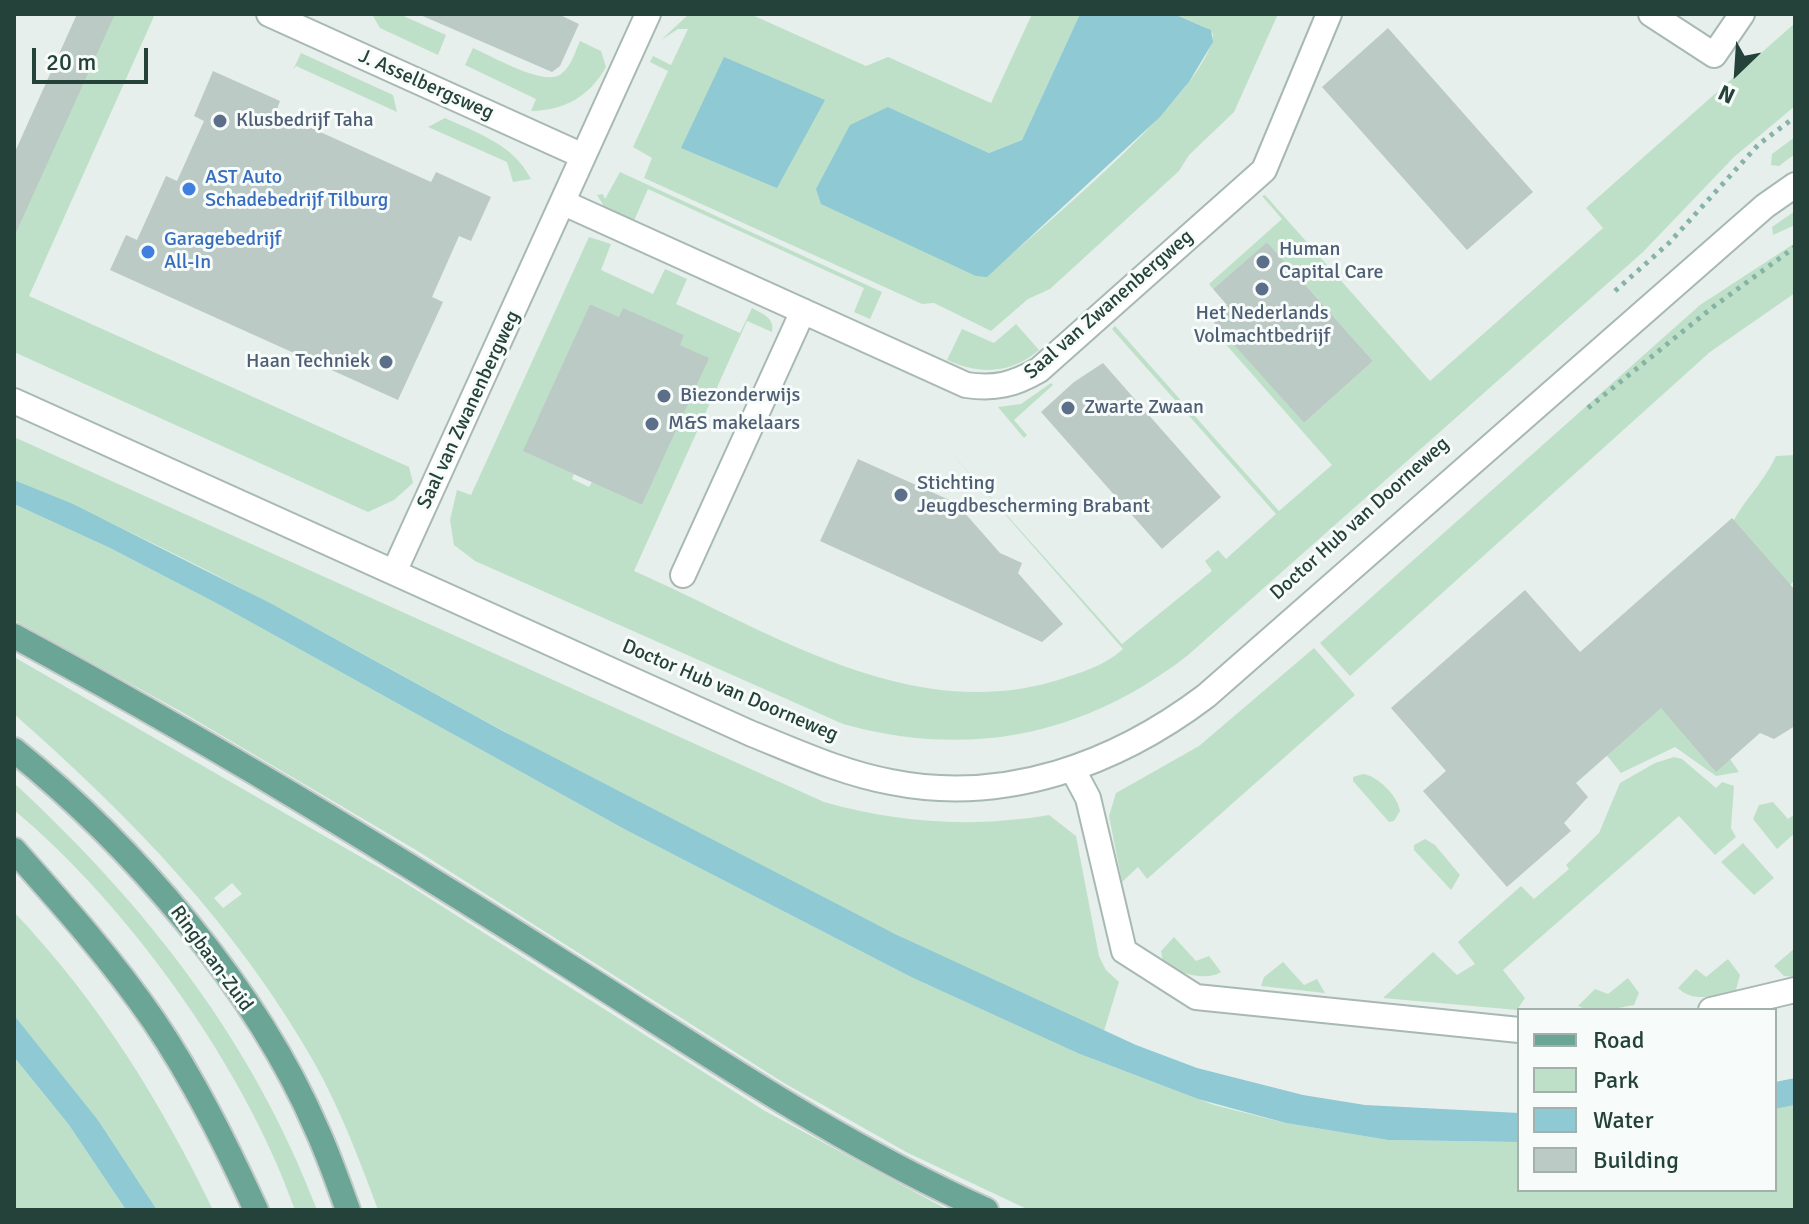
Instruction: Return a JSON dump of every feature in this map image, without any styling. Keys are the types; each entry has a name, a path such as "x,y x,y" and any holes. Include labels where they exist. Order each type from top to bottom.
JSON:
{"main road":[{"path":"14,636 119,693 365,840 794,1108 905,1170 986,1210"},
{"name":"Ringbaan-Zuid","path":"14,750 57,785 162,892 225,972 268,1039 316,1128 348,1210"},
{"path":"14,850 88,933 155,1022 223,1138 256,1210"}],"street":[{"name":"J. Asselbergsweg","path":"269,14 583,156"},
{"name":"Saal van Zwanenbergweg","path":"394,572 648,14"},
{"name":"Saal van Zwanenbergweg","path":"564,203 966,385 992,388 1017,383 1039,370 1264,170 1329,14"},
{"path":"1651,14 1714,55 1742,14"},
{"name":"Doctor Hub van Doorneweg","path":"14,401 752,734 836,768 892,783 930,787 1012,785 1073,770 1132,744 1170,723 1206,696 1753,216 1795,185"},
{"path":"683,575 803,311"},
{"path":"1073,770 1088,798 1124,951 1196,997 1517,1030"},
{"path":"1719,1008 1795,990"}],"path":[{"path":"1610,295 1669,243 1759,144 1795,117"},
{"path":"1577,416 1713,307 1795,247"}],"green space":[{"path":"104,14 155,14 29,296 409,467 413,483 394,500 368,512 14,352 14,227"},
{"path":"372,14 399,14 446,35 438,55 380,28"},
{"path":"689,14 750,14 866,66 888,57 991,103 1032,14 1080,14 1022,140 989,153 888,107 986,277 1116,161 1183,90 1204,59 1213,34 1207,28 1174,14 1278,14 1234,112 1189,155 1179,171 1050,289 1028,299 991,331 934,303 922,304 644,178 652,158 633,147 668,71 650,62 653,56 671,65 688,29 678,29 661,40"},
{"path":"1795,23 1795,106 1734,157 1643,252 1187,656 1148,683 1066,722 1024,733 980,739 936,739 890,734 843,724 475,561 454,545 450,520 457,490 471,495 589,237 611,244 601,270 653,294 665,269 687,279 676,304 740,333 752,308 772,323 772,332 747,321 634,571 787,643 893,681 947,691 1002,691 1058,680 1100,664 1123,649 946,447 1122,644 1212,571 1205,561 1218,550 1226,559 1276,514 1112,329 1115,326 1279,511 1332,465 1215,332 1220,328 1304,423 1373,361 1267,242 1213,289 1209,284 1282,219 1262,196 1265,195 1430,381 1603,228 1586,208","holes":["590,304 708,358 642,505 592,482 589,487 572,479 574,474 524,451"]},
{"path":"580,41 601,51 606,67 584,94 555,108 531,111 536,99 465,65 473,48 531,74 553,77 567,67"},
{"path":"301,53 393,95 397,112 296,66 293,70"},
{"path":"445,118 505,149 524,167 531,179 513,182 507,162 428,127"},
{"path":"1795,137 1795,154 1779,166 1771,165 1772,154"},
{"path":"620,172 882,292 870,319 854,312 864,288 648,189 633,223 605,208 597,195 603,194 605,199"},
{"path":"1795,211 1795,225 1773,235 1772,227"},
{"path":"1795,243 1795,293 1710,352 1350,676 1320,643 1700,305"},
{"path":"1016,324 1039,350 1017,364 983,370 947,360 962,329 994,343"},
{"path":"1051,383 1053,385 1014,420 1027,435 1024,438 998,407 1021,404"},
{"path":"14,437 824,802 880,815 935,821 991,821 1049,815 1076,836 1099,956 1106,970 1119,982 1104,1031 951,961 799,886 199,567 14,480"},
{"path":"1795,455 1795,580 1787,588 1731,525 1776,456"},
{"path":"14,504 110,548 218,604 626,830 911,977 1093,1059 1214,1105 1286,1123 1388,1140 1517,1142 1517,1192 1777,1192 1777,1109 1795,1105 1795,1210 1029,1210 908,1153 784,1083 416,850 180,711 14,620"},
{"path":"1314,648 1355,695 1147,879 1138,867 1122,882 1109,816 1116,793 1199,746"},
{"path":"14,657 399,879 765,1111 948,1210 378,1210 350,1136 315,1064 251,965 180,876 141,834 14,714","holes":["232,883 242,894 223,908 214,898"]},
{"path":"1652,690 1728,756 1739,772 1716,776 1675,747 1621,773 1604,752"},
{"path":"1674,757 1682,759 1716,788 1722,782 1734,786 1731,828 1736,837 1715,855 1679,816 1503,970 1525,998 1517,1010 1383,998 1433,952 1457,975 1475,964 1458,942 1521,886 1534,899 1569,869 1566,865 1599,833 1620,783 1655,763"},
{"path":"1363,774 1381,783 1395,799 1400,811 1394,821 1389,822 1353,781 1353,777"},
{"path":"14,783 108,877 191,979 261,1089 291,1148 317,1210 295,1210 246,1101 214,1046 140,941 57,849 14,810"},
{"path":"1773,802 1788,819 1795,814 1795,833 1777,849 1753,819 1759,805"},
{"path":"1425,839 1435,845 1460,875 1451,890 1414,850 1414,845"},
{"path":"1743,843 1774,878 1754,895 1721,862"},
{"path":"14,912 74,981 126,1054 171,1129 213,1210 157,1210 98,1120 14,1015"},
{"path":"1174,937 1196,961 1209,956 1221,972 1208,976 1192,975 1163,963 1161,951"},
{"path":"1795,948 1795,977 1784,976 1774,966"},
{"path":"1728,959 1740,975 1736,990 1698,997 1678,988 1696,969 1706,977"},
{"path":"1283,962 1304,985 1317,979 1325,993 1261,986 1264,977"},
{"path":"1628,978 1639,993 1634,1005 1618,1008 1578,1006 1595,989 1608,994"},
{"path":"14,1057 69,1125 126,1210 14,1210"}],"water":[{"path":"1080,14 1174,14 1211,30 1213,42 1189,82 1160,117 987,277 976,276 821,204 816,189 850,125 888,107 989,153 1022,140"},
{"path":"724,57 825,100 777,188 681,148"},
{"path":"14,480 73,504 270,603 501,730 895,934 1136,1045 1197,1068 1303,1095 1365,1105 1517,1113 1517,1142 1388,1140 1286,1123 1198,1099 1080,1054 911,977 626,830 218,604 110,548 14,504"},
{"path":"14,1015 98,1120 157,1210 126,1210 69,1125 14,1057"},
{"path":"1795,1078 1795,1105 1777,1109 1777,1082"}],"building":[{"path":"77,14 115,14 14,237 14,154"},
{"path":"418,14 558,14 579,24 560,66 552,72"},
{"path":"1388,28 1533,192 1467,250 1322,87"},
{"path":"213,71 280,101 276,112 431,182 436,172 491,197 471,241 459,236 432,297 443,302 398,400 110,270 126,235 137,240 166,176 177,181 204,121 194,116"},
{"path":"1267,242 1373,361 1304,423 1211,319 1227,305 1213,289"},
{"path":"590,304 619,317 623,308 684,335 680,345 709,358 642,505 523,451"},
{"path":"1103,363 1221,497 1162,549 1041,412 1074,382"},
{"path":"858,459 956,503 1000,553 1022,563 1018,573 1063,624 1042,642 820,541"},
{"path":"1732,518 1795,590 1795,726 1774,739 1760,733 1716,772 1661,708 1576,783 1588,797 1564,823 1571,831 1507,887 1423,791 1446,771 1391,708 1525,590 1580,652"}],"place":[{"name":"Klusbedrijf Taha","path":"220,121"},
{"name":"AST Auto Schadebedrijf Tilburg","path":"189,189"},
{"name":"Garagebedrijf All-In","path":"148,252"},
{"name":"Human Capital Care","path":"1263,262"},
{"name":"Het Nederlands Volmachtbedrijf","path":"1262,289"},
{"name":"Haan Techniek","path":"386,362"},
{"name":"Biezonderwijs","path":"664,396"},
{"name":"Zwarte Zwaan","path":"1068,408"},
{"name":"M&S makelaars","path":"652,424"},
{"name":"Stichting Jeugdbescherming Brabant","path":"901,495"}]}
